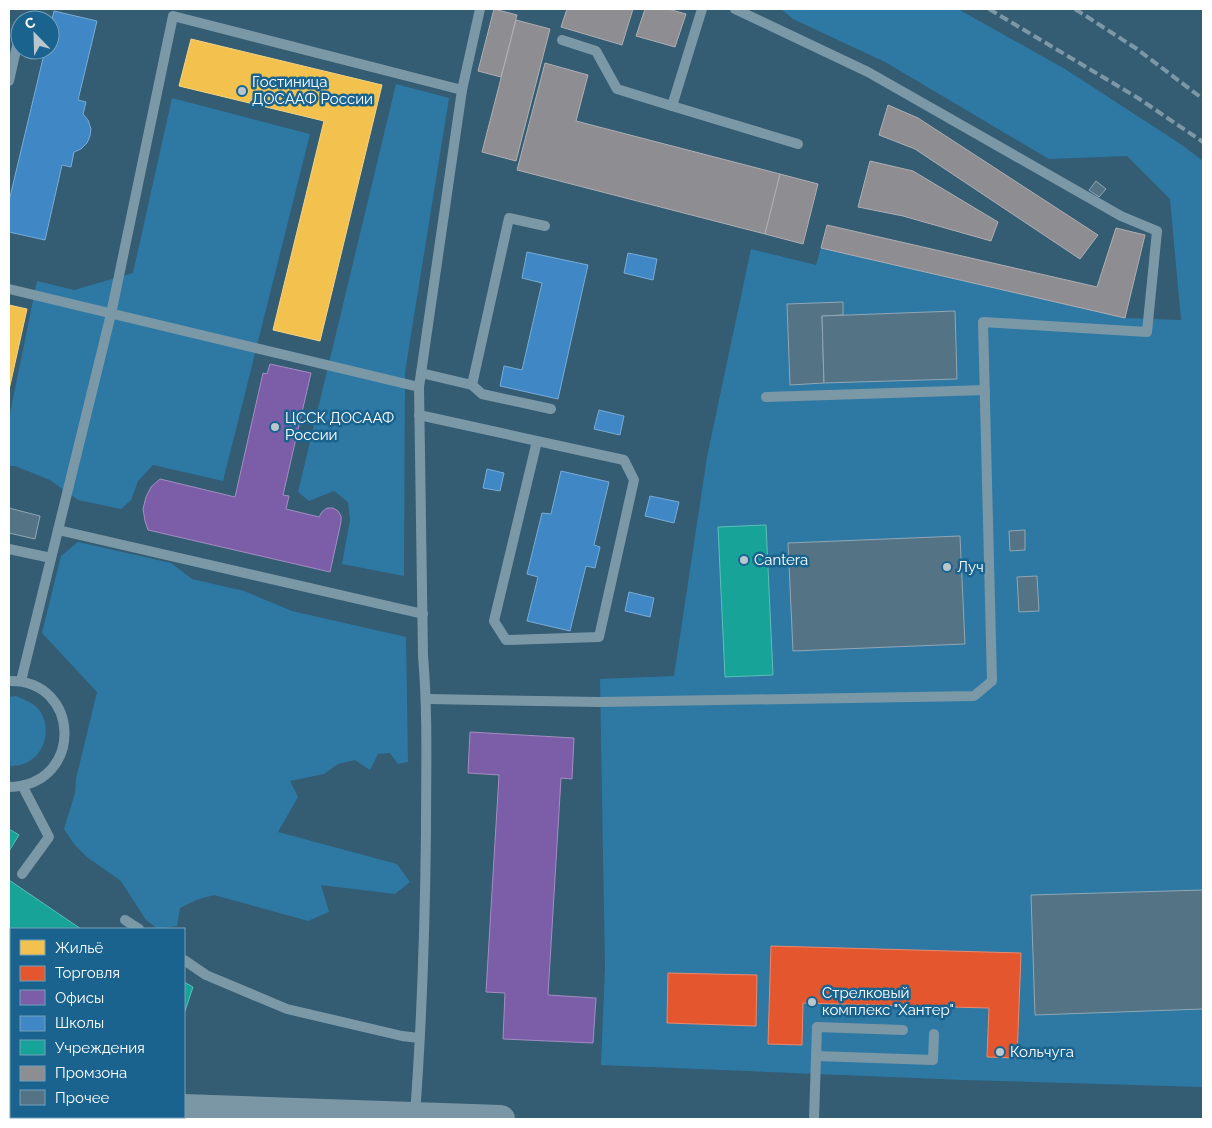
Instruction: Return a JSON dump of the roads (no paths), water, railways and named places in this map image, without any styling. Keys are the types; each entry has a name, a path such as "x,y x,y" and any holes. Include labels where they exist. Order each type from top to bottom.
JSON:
{"main road":[{"path":"185,1108 501,1119"}],"lane":[{"path":"414,1115 425,877 427,699 424,656 419,387 462,90 480,9"},
{"path":"672,106 702,9"},
{"path":"427,699 600,702 974,696 992,681 983,322 1147,332 1157,231 1121,216 868,72 735,9"},
{"path":"21,681 111,314 173,16 462,90"},
{"path":"562,40 596,51 617,89 798,144"},
{"path":"9,81 14,60"},
{"path":"472,384 509,218 545,226"},
{"path":"9,289 419,387"},
{"path":"421,374 472,384 482,394 551,409"},
{"path":"766,397 985,390"},
{"path":"419,415 624,460 634,480 599,637 506,640 494,622 537,441"},
{"path":"58,530 423,614"},
{"path":"9,549 51,558"},
{"path":"9,681 21,681 40,688 56,703 64,722 65,736 65,743 57,763 43,778 23,787 9,788"},
{"path":"22,874 49,837 23,787"},
{"path":"125,920 137,928"},
{"path":"185,961 206,974 286,1008 402,1036 419,1038"},
{"path":"814,1119 817,1027 903,1030"},
{"path":"816,1056 934,1060 934,1034"}],"railway":[{"path":"989,9 1138,98 1203,142"},
{"path":"1075,9 1137,49 1203,99"}],"place":[{"name":"Гостиница ДОСААФ России","path":"242,91"},
{"name":"ЦССК ДОСААФ России","path":"275,427"},
{"name":"Cantera","path":"744,560"},
{"name":"Луч","path":"947,567"},
{"name":"Стрелковый комплекс \"Хантер\"","path":"812,1002"},
{"name":"Кольчуга","path":"1000,1052"}]}
